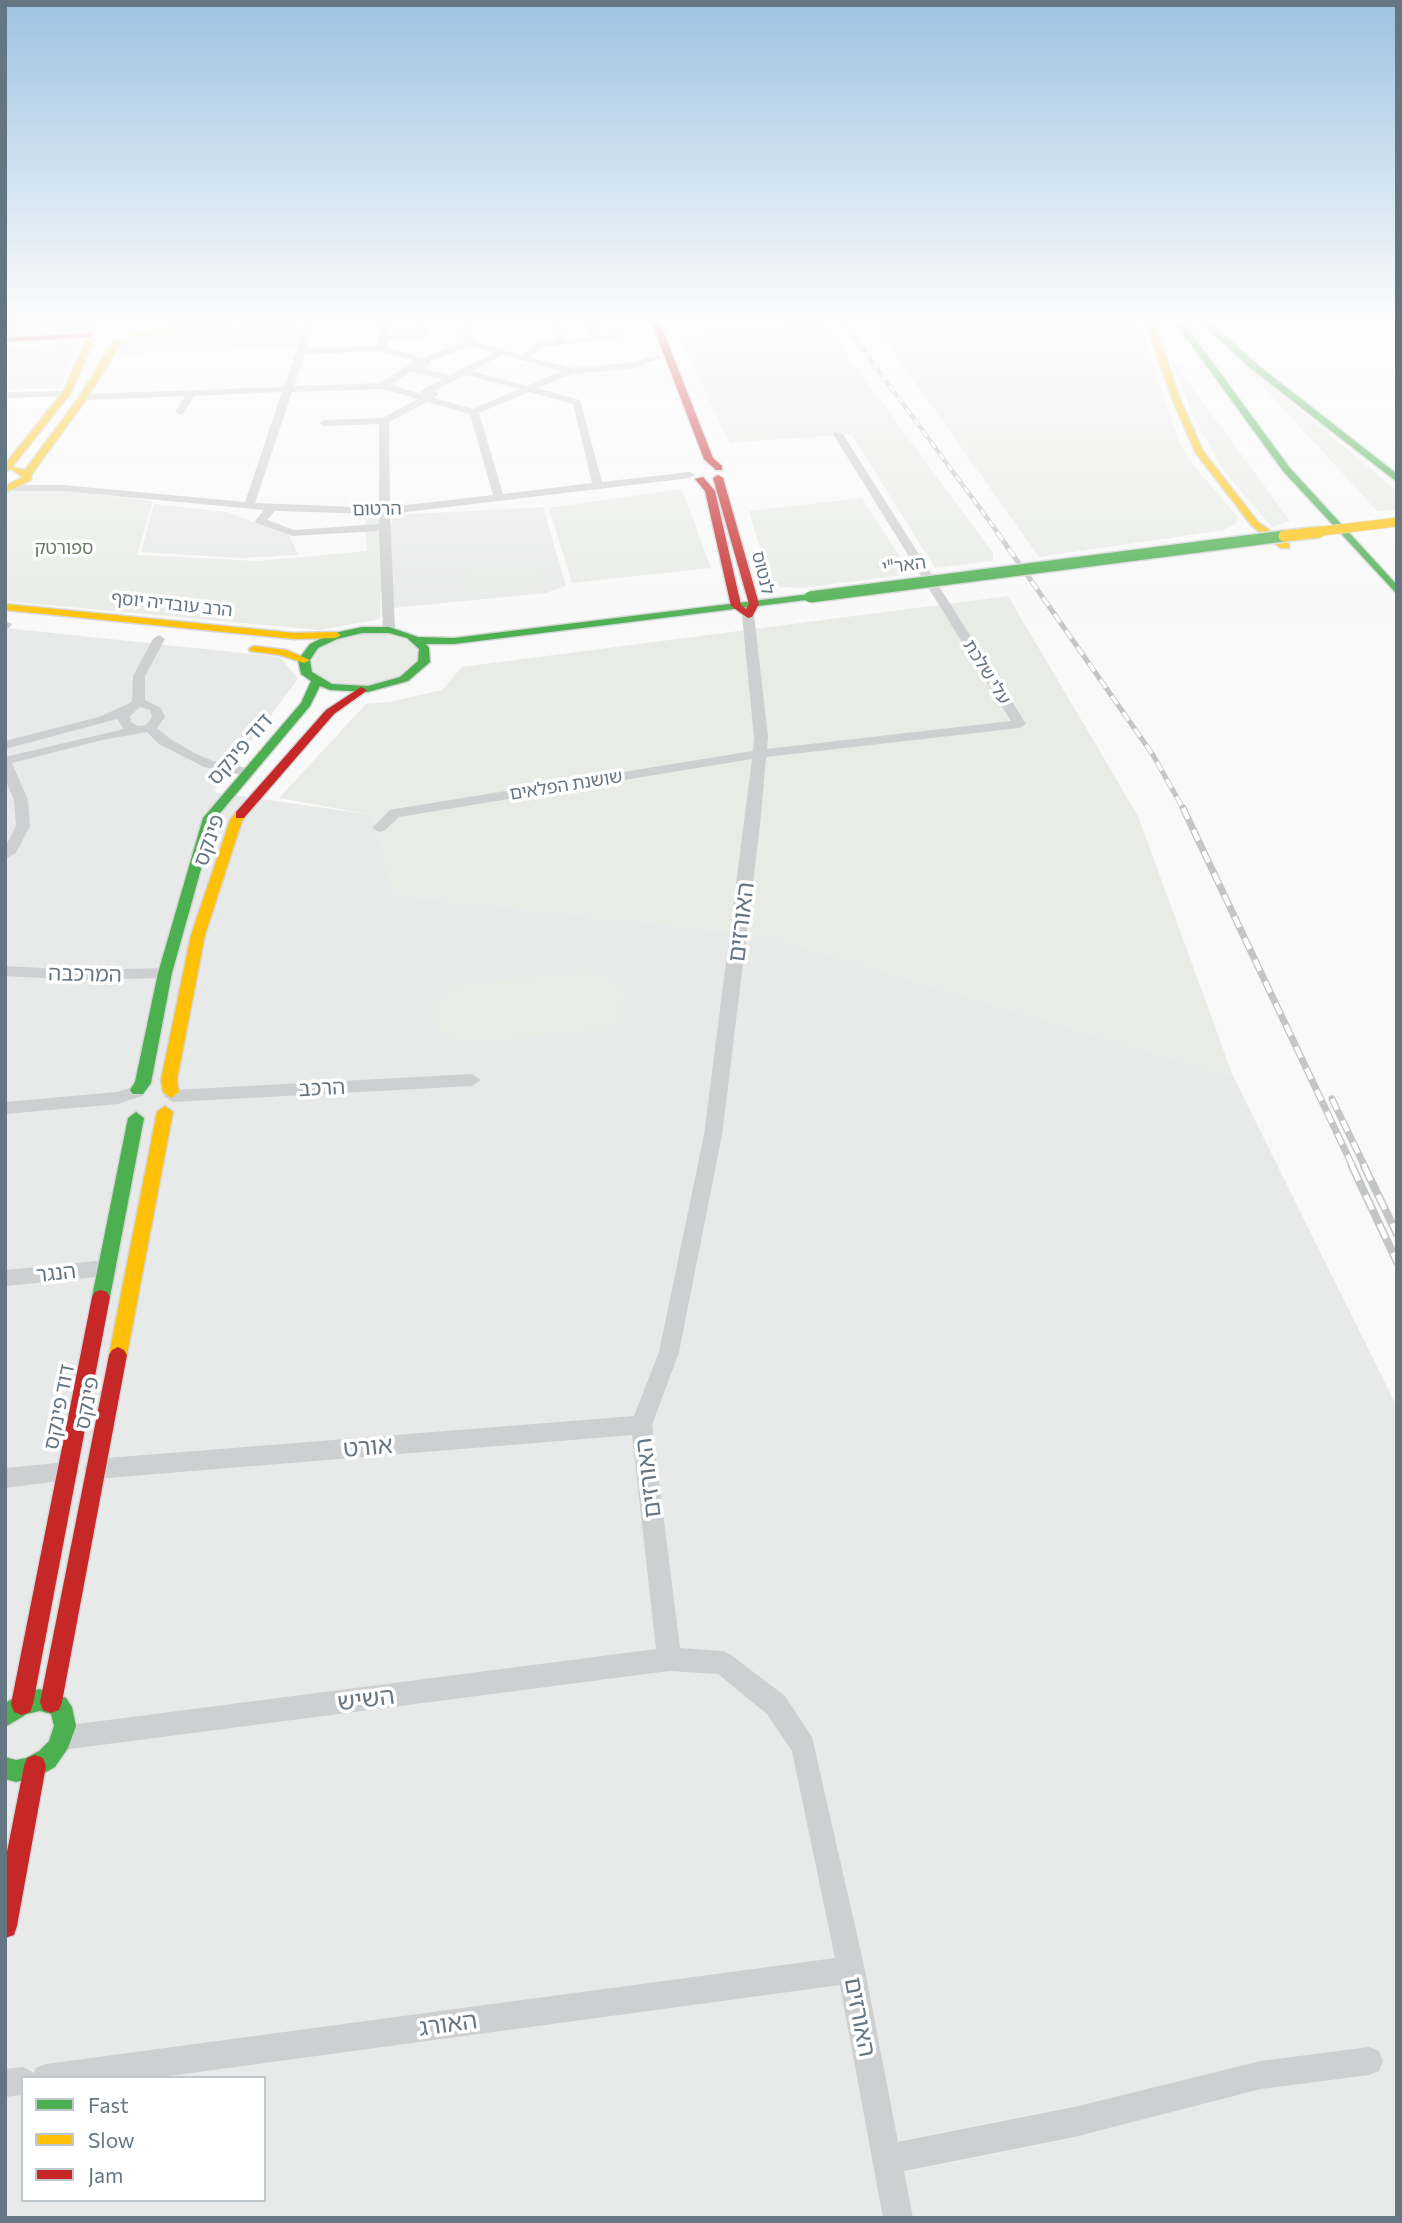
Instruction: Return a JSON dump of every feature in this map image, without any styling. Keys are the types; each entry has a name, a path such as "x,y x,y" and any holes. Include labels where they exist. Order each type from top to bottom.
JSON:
{"main road":[{"path":"44,422 6,469 18,483 65,422"},
{"name":"לנטוס","path":"680,422 696,460 693,475 710,491 731,586 746,608"},
{"name":"לנטוס","path":"694,422 709,459 718,473 749,587 746,608"},
{"path":"1186,422 1195,445 1236,501 1278,542"},
{"path":"1249,422 1286,469 1397,591"},
{"path":"1324,422 1397,479"},
{"path":"693,475 704,466 718,473"},
{"path":"1347,511 1376,543"},
{"path":"1231,543 1249,533 1251,523 1248,515"},
{"name":"האר\"י","path":"361,690 404,679 424,662 457,651 793,599 813,602 1231,543 1278,542 1397,522"},
{"name":"האר\"י","path":"389,630 417,639 454,641 706,610 813,602 1278,542 1397,531"},
{"path":"706,610 725,599 731,586"},
{"path":"749,587 767,596 793,599"},
{"name":"הרב עובדיה יוסף","path":"5,607 294,636 389,630"},
{"path":"336,635 314,646 304,660 307,674 316,682 339,689 361,690"},
{"path":"417,639 425,652 424,662"},
{"name":"הרב עובדיה יוסף","path":"241,648 282,652 304,660"},
{"name":"דוד פינקס","path":"22,1704 136,1118 125,1108 128,1098 143,1083 165,973 209,818 306,704 316,682"},
{"name":"פינקס","path":"51,1702 170,1100 169,1080 198,935 236,820 330,712 361,690"},
{"path":"136,1118 151,1118 170,1100 159,1086 137,1091"},
{"path":"5,1716 22,1704 40,1700 58,1706 64,1715 65,1726 62,1738 47,1759 35,1766 16,1770 5,1768"},
{"path":"5,1926 35,1766"}],"street":[{"path":"248,506 277,422"},
{"path":"324,424 369,422"},
{"path":"384,422 389,630"},
{"path":"477,422 499,498"},
{"path":"582,422 598,485"},
{"name":"עלי שלכת","path":"759,754 1019,724 838,434"},
{"name":"הרטום","path":"18,483 272,508 386,511 693,475"},
{"path":"272,508 260,522 293,533 385,527"},
{"name":"האורזים","path":"746,608 761,737 753,825 713,1135 669,1352 641,1425 669,1659 723,1663 776,1705 803,1746 851,1970 898,2218"},
{"path":"159,639 139,676 132,707 123,716 125,724 146,729 189,756 247,772"},
{"path":"5,746 102,721 132,707 151,705 158,711 158,719 146,729 106,735 5,761 21,800 23,826 11,850 5,855"},
{"name":"שושנת הפלאים","path":"379,828 395,813 759,754"},
{"name":"המרכבה","path":"5,971 78,975 165,973"},
{"name":"הרכב","path":"170,1100 472,1080"},
{"path":"5,1108 118,1098 137,1091"},
{"name":"הנגר","path":"5,1278 107,1268"},
{"name":"אורט","path":"95,1469 641,1425"},
{"path":"5,1478 68,1472"},
{"name":"השיש","path":"62,1738 669,1659"},
{"name":"האורג","path":"61,2076 851,1970"},
{"path":"888,2159 1073,2122 1261,2075 1370,2061"}],"shaded area":[{"path":"154,504 227,512 289,535 298,555 241,558 141,552"},
{"path":"543,507 566,586 546,593 393,608 389,538 393,515"},
{"path":"5,628 280,657 298,679 213,792 373,815 395,894 766,935 1233,1076 1397,1407 1397,2218 5,2218"}],"green space":[{"path":"720,422 896,422 993,553 993,561 935,568 851,434 730,443"},
{"path":"943,422 1173,422 1189,460 1237,516 1236,524 1224,530 1039,557"},
{"path":"1196,422 1217,422 1290,521 1272,527 1223,470"},
{"path":"1295,422 1314,422 1397,491 1397,510 1377,511"},
{"name":"ספורטק","path":"28,486 153,501 137,555 259,561 367,551 365,517 384,516 380,619 320,630 5,601 5,492"},
{"path":"682,489 711,568 572,583 549,508"},
{"path":"862,498 911,574 802,588 780,587 769,579 749,511"},
{"path":"535,564 543,588 469,596 462,572"},
{"path":"1008,596 1138,816 1233,1076 766,935 395,894 373,815 279,798 366,704 390,702 442,690 462,667"},
{"path":"381,632 415,643 420,656 409,672 367,686 329,682 314,673 310,663 315,652 342,636"},
{"path":"589,972 608,976 618,983 625,994 621,1016 607,1029 469,1043 457,1041 440,1031 435,1010 441,1000 456,987 466,983"}],"railway":[{"path":"916,422 998,533"},
{"path":"997,532 1153,755 1184,809"},
{"path":"1184,809 1353,1167"},
{"path":"1332,1099 1365,1167"},
{"path":"1352,1166 1397,1262"},
{"path":"1364,1166 1397,1234"}],"traffic: fast":[{"path":"1252,422 1286,469 1397,591"},
{"path":"1324,422 1397,479"},
{"path":"810,597 1284,536"},
{"path":"417,640 454,641 810,597"},
{"path":"362,630 389,630 411,636 424,648 424,662 404,679 368,689 330,687 307,674 304,660 314,646 334,636 362,630"},
{"path":"138,1090 143,1083 165,973 209,818 306,704 316,682"},
{"path":"101,1297 136,1118"},
{"path":"5,1716 22,1704 40,1700 58,1706 64,1715 65,1726 57,1748 47,1759 29,1769 16,1771 5,1768"}],"traffic: slow":[{"path":"6,469 44,422"},
{"path":"27,474 66,422"},
{"path":"1186,422 1199,452 1255,524 1285,546"},
{"path":"5,490 28,478 27,474 15,469"},
{"path":"1284,536 1397,522"},
{"path":"5,607 294,636 336,635"},
{"path":"254,649 282,652 304,660"},
{"path":"171,1092 169,1080 198,935 236,820 240,815"},
{"path":"118,1355 165,1112"}],"traffic: jam":[{"path":"694,422 709,459 719,468"},
{"path":"700,479 710,491 736,606 748,615 754,604 718,478"},
{"path":"240,815 330,712 361,690"},
{"path":"22,1704 101,1297"},
{"path":"51,1702 118,1355"},
{"path":"5,1926 35,1766"}]}
